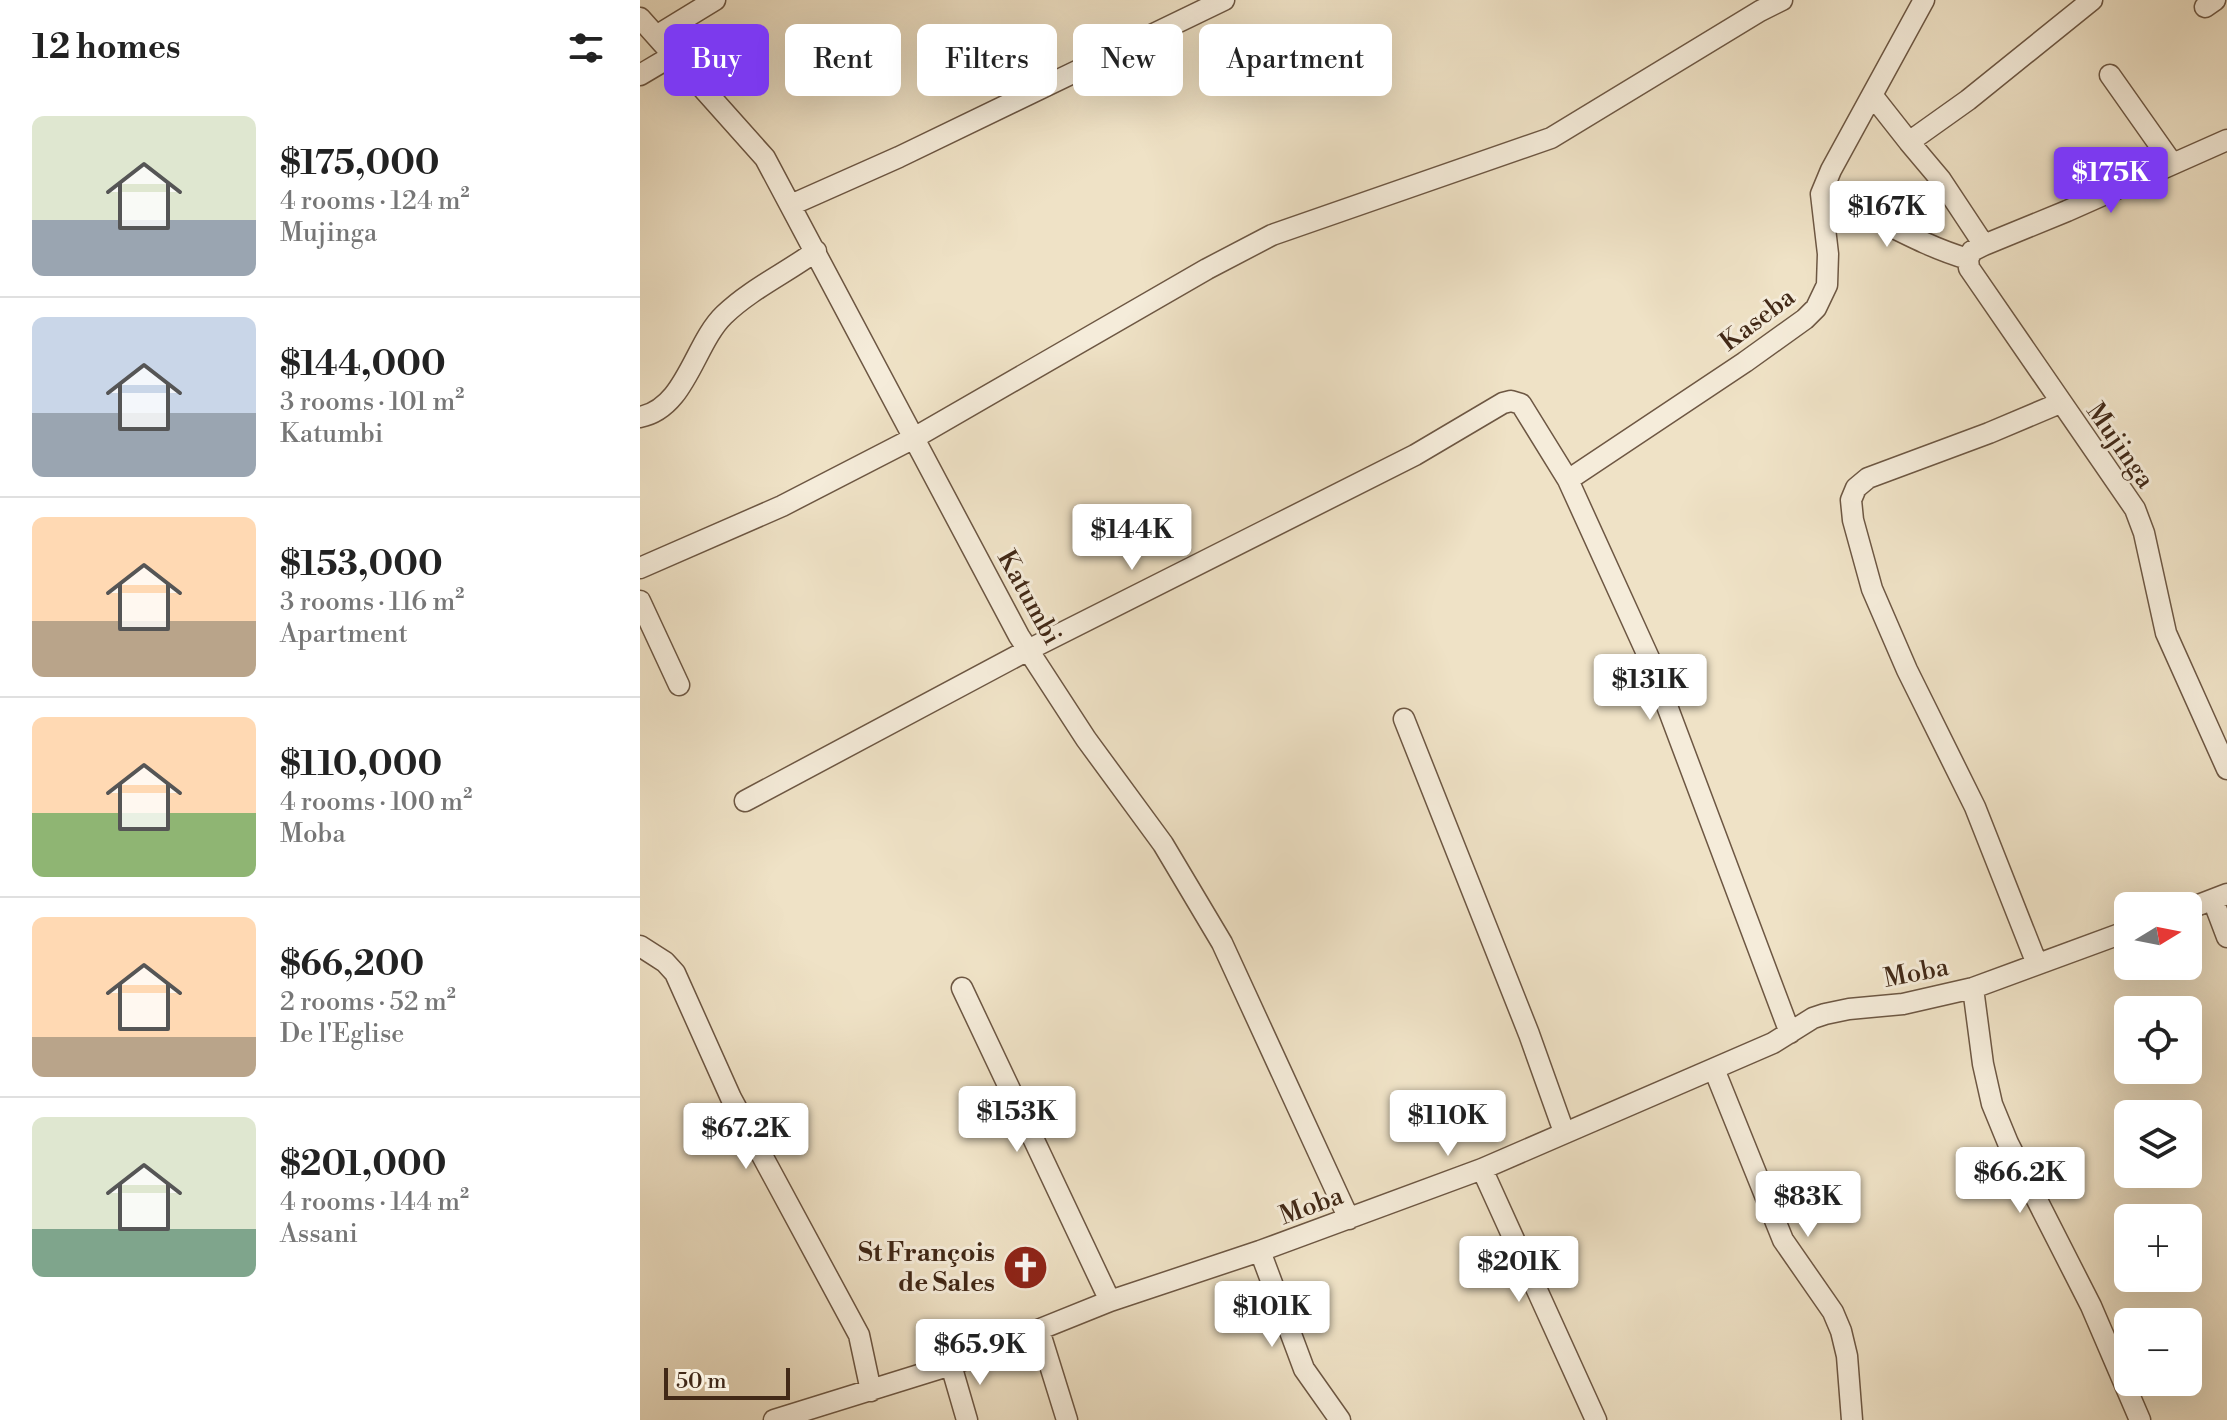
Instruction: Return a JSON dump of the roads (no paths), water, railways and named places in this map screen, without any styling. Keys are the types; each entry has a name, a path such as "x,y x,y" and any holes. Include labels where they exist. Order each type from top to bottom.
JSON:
{"street":[{"path":"656,36 715,0"},
{"path":"791,205 899,157 1224,0"},
{"path":"640,568 782,506 914,438 1207,269 1272,235 1551,138 1782,0"},
{"path":"1924,0 1831,170 1821,194 1852,206 1917,240 1968,259 1972,251 1984,245 2227,140"},
{"path":"1909,142 1968,100 2092,0"},
{"name":"Katumbi","path":"640,18 664,46"},
{"path":"640,75 664,61"},
{"path":"2110,75 2172,163"},
{"path":"1872,95 1941,180 1984,245"},
{"name":"Katumbi","path":"708,96 765,158 1028,650 1086,739 1163,844 1222,943 1349,1219"},
{"name":"Kaseba","path":"1568,480 1745,362 1816,308 1827,285 1829,269 1821,194"},
{"path":"640,417 662,408 676,393 700,348 723,316 816,251"},
{"name":"Mujinga","path":"1968,259 1969,268 2135,509 2144,533 2166,633 2227,769"},
{"path":"745,801 1028,650 1415,455 1511,401 1521,404 1568,480 1649,658 1790,1033"},
{"path":"2037,964 1975,807 1907,670 1872,589 1853,520 1851,500 1856,488 1868,478 2060,403"},
{"path":"640,601 679,685"},
{"path":"1404,719 1529,1034 1564,1132"},
{"path":"2220,897 2227,937"},
{"name":"Moba","path":"774,1420 951,1365 1110,1301 1260,1251 1482,1169 1714,1069 1790,1033 1813,1018 1849,1009 1903,1004 1973,988 2114,936"},
{"path":"640,946 665,962 675,973 731,1098 859,1335 871,1391"},
{"path":"962,988 1110,1301"},
{"path":"1973,988 1983,1064 1992,1104 2008,1143 2091,1306 2140,1420"},
{"path":"1714,1069 1783,1240 1833,1312 1841,1331 1847,1356 1852,1420"},
{"path":"1482,1169 1596,1420"},
{"path":"1260,1251 1304,1369 1340,1420"},
{"path":"1039,1330 1067,1420"},
{"path":"951,1365 967,1420"}],"place":[{"name":"St François de Sales","path":"1026,1267"}]}
